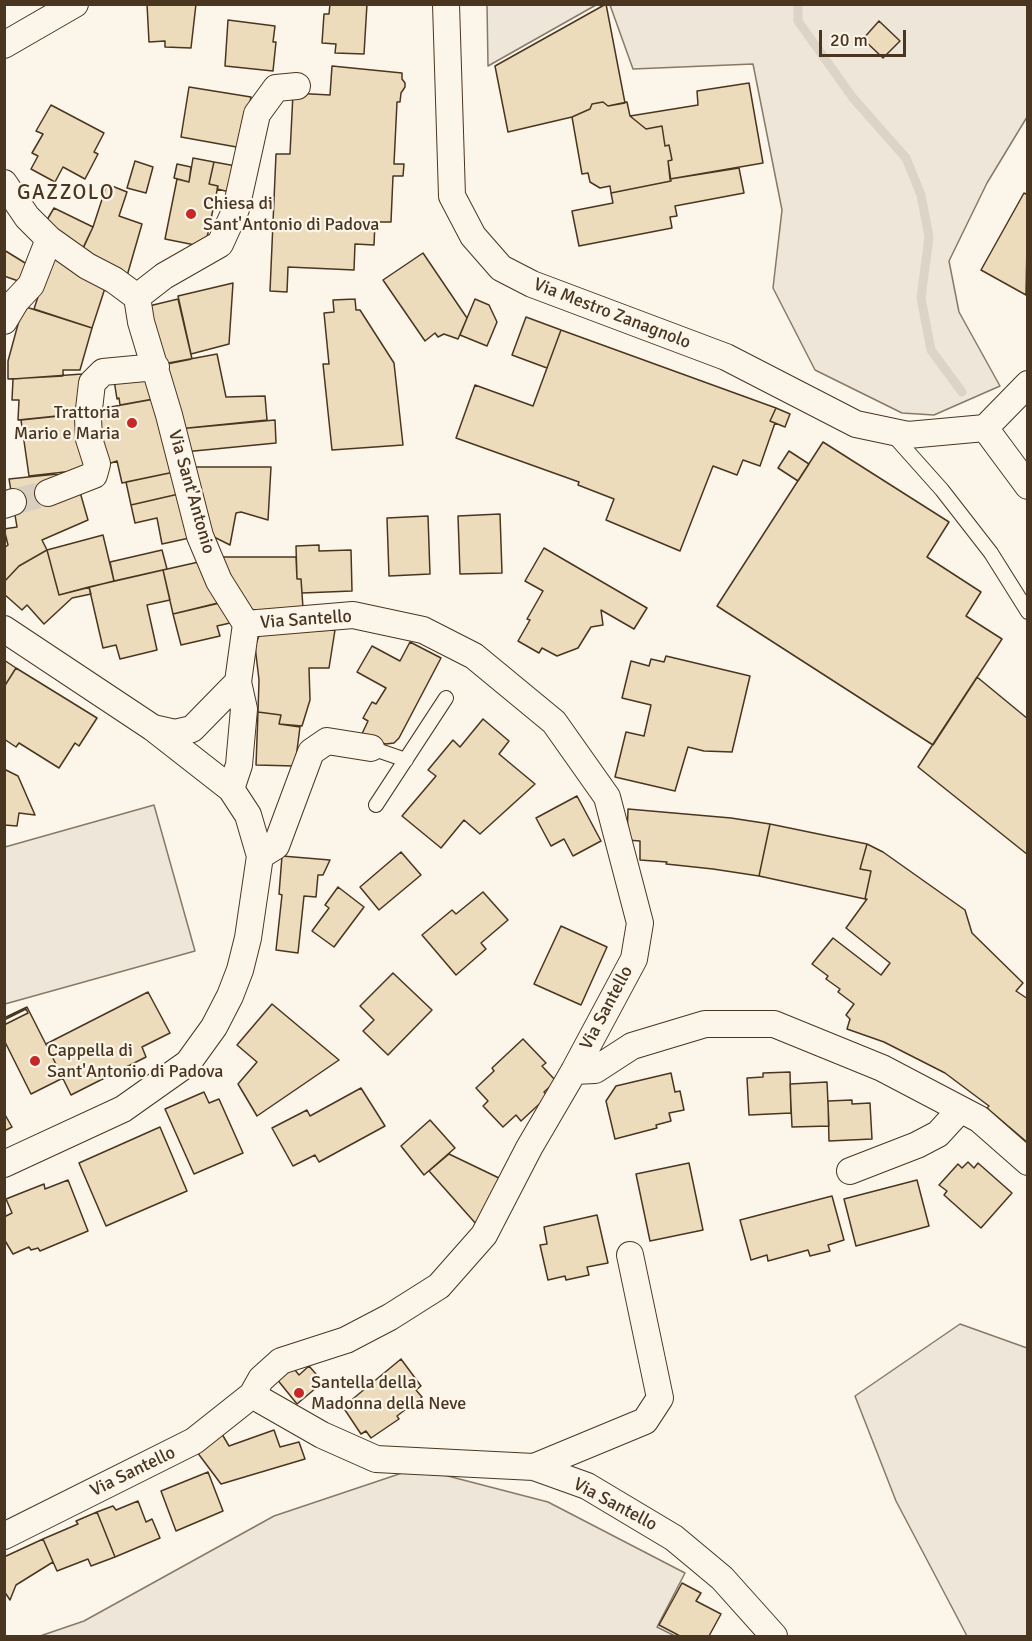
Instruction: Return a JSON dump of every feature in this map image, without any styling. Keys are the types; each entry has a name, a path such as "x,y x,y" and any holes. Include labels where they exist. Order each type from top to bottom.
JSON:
{"street":[{"path":"4,45 75,4"},
{"name":"Via Mestro Zanagnolo","path":"446,4 453,196 473,236 501,268 532,284 726,357 856,424 908,435 986,428"},
{"path":"4,183 27,217 49,239 137,297 164,276 219,244 236,209 257,114 276,88 297,86"},
{"path":"4,321 16,301 31,285 49,239"},
{"name":"Via Sant'Antonio","path":"137,297 141,322 156,367 200,536 219,581 246,624"},
{"path":"48,493 94,475 97,464 89,439 88,418 92,383 103,372 156,367"},
{"path":"1028,384 986,428 1028,486"},
{"name":"Via Santello","path":"4,1536 194,1441 252,1395 261,1379 281,1361 346,1340 390,1317 439,1286 484,1235 529,1148 574,1071 634,959 640,923 607,797 554,722 474,656 423,630 353,615 246,624"},
{"path":"231,789 239,765 244,709 238,682 246,624"},
{"path":"4,629 153,728 231,789 248,815 260,856 248,938 240,970 214,1027 188,1063 123,1109 4,1164"},
{"path":"153,728 175,733 192,729 238,682"},
{"path":"260,856 276,846 311,752 327,741 371,748"},
{"path":"574,1071 595,1070 632,1046 705,1024 774,1024 882,1068 979,1119 1028,1162"},
{"path":"850,1171 917,1145 938,1134 960,1110"},
{"path":"534,1467 645,1421 660,1398 630,1256"},
{"name":"Via Santello","path":"252,1395 322,1435 376,1459 534,1467 587,1486 674,1538 722,1578 774,1636"}],"lane":[{"path":"890,431 942,490 991,553 1028,612"},
{"path":"376,805 446,698"},
{"path":"371,748 406,760"}],"shaded area":[{"path":"487,4 596,4 596,5 488,66"},
{"path":"610,5 1027,5 1027,117 987,183 949,261 959,312 1000,386 934,415 902,413 815,370 773,288 782,210 753,64 633,69"},
{"path":"154,805 195,951 5,1004 5,847"},
{"path":"960,1324 1027,1348 1027,1636 967,1636 896,1501 855,1396"},
{"path":"417,1468 548,1502 685,1573 657,1627 675,1636 40,1636 84,1621 274,1516"}],"building":[{"path":"147,4 196,4 191,48 165,47 165,41 149,42"},
{"path":"330,4 367,4 364,54 335,53 336,44 322,43 324,14 329,14"},
{"path":"606,4 625,103 608,106 603,102 592,104 590,109 572,117 508,132 495,66"},
{"path":"228,20 275,26 273,71 225,66"},
{"path":"879,21 900,41 883,58 863,39"},
{"path":"332,66 402,73 405,87 401,93 400,102 397,102 394,164 404,164 403,176 393,176 391,222 375,222 374,245 355,244 354,270 288,267 287,292 270,291 276,154 290,154 293,93 330,95"},
{"path":"749,83 763,163 670,179 668,161 672,160 669,145 665,146 662,126 646,129 630,116 698,105 697,91"},
{"path":"189,87 251,97 242,148 181,137"},
{"path":"603,102 608,106 627,102 630,116 646,129 662,126 665,146 669,145 672,160 668,161 671,181 611,193 610,186 600,188 590,182 588,173 582,174 572,117 590,109 592,104"},
{"path":"51,105 104,133 94,152 98,154 85,179 63,167 55,182 31,169 38,156 32,153 43,134 36,131"},
{"name":"Chiesa di Sant'Antonio di Padova","path":"193,158 214,162 209,184 218,186 205,247 165,239 177,179 189,182"},
{"path":"135,161 153,167 146,193 127,188"},
{"path":"214,162 236,166 230,192 217,189 218,186 209,184"},
{"path":"177,164 191,167 189,182 174,178"},
{"path":"739,168 744,193 675,206 677,216 670,217 672,228 579,246 572,211 613,203 611,193 671,181 670,179"},
{"path":"107,184 127,192 119,216 142,224 127,276 81,253 93,227"},
{"path":"1024,193 1028,195 1026,295 981,270"},
{"path":"54,208 93,227 81,252 44,225"},
{"path":"4,250 30,266 24,283 4,276"},
{"path":"423,253 467,318 458,339 444,334 438,337 435,333 425,341 383,280"},
{"path":"52,254 107,282 92,328 34,309"},
{"path":"233,283 229,344 191,354 178,296"},
{"path":"178,299 192,359 162,365 149,306"},
{"path":"355,299 356,310 360,310 394,363 403,445 332,450 323,364 329,364 324,313 334,312 333,300"},
{"path":"475,299 489,305 497,322 487,346 460,335"},
{"path":"23,306 92,328 80,370 63,370 63,376 8,379 8,361"},
{"path":"526,317 561,330 547,368 512,355"},
{"path":"561,330 776,408 770,421 775,423 760,466 743,460 737,475 713,466 680,551 606,520 614,499 578,485 579,482 456,438 475,385 533,406"},
{"path":"217,354 226,397 265,396 267,420 178,429 163,364"},
{"path":"82,374 86,413 18,420 19,400 12,400 13,379"},
{"path":"114,380 156,381 159,398 120,405"},
{"path":"160,398 179,471 122,483 117,461 108,464 94,410"},
{"path":"776,408 790,414 785,427 770,421"},
{"path":"79,414 91,469 29,476 21,420"},
{"path":"275,420 276,443 184,452 178,429"},
{"path":"823,442 949,522 927,557 981,592 966,616 1002,639 933,745 717,606"},
{"path":"789,451 809,464 798,481 778,468"},
{"path":"189,467 271,467 268,520 241,512 236,513 230,545 204,532"},
{"path":"179,471 183,493 131,505 126,482"},
{"path":"57,474 58,483 80,492 88,520 42,540 47,550 19,566 4,582 4,548 8,545 4,529 17,527 9,479"},
{"path":"183,493 194,537 162,544 157,518 135,523 131,505"},
{"path":"500,514 502,573 460,574 458,516"},
{"path":"428,516 430,574 389,576 387,518"},
{"path":"103,535 114,581 59,595 47,550"},
{"path":"319,545 319,551 351,550 352,591 302,593 301,579 297,579 296,546"},
{"path":"544,548 647,608 634,629 601,610 603,625 591,627 578,648 557,656 542,648 539,653 518,641 543,591 525,581"},
{"path":"47,550 59,595 89,587 91,594 72,598 44,624 27,605 22,610 4,594 4,582 19,566"},
{"path":"162,550 167,569 114,581 110,562"},
{"path":"218,557 296,557 297,579 301,579 303,608 260,611 250,609"},
{"path":"203,561 222,602 173,614 163,570"},
{"path":"163,570 170,600 147,605 157,650 120,659 116,645 103,648 89,587"},
{"path":"224,602 230,623 217,626 220,636 181,645 173,614"},
{"path":"335,630 329,668 309,668 310,700 302,726 279,724 281,715 258,712 259,680 255,646 259,636 262,633"},
{"path":"410,642 441,658 399,738 394,743 386,744 360,738 368,721 363,718 372,702 376,704 386,688 357,672 372,646 400,661"},
{"path":"666,656 750,676 732,752 704,751 688,747 675,791 615,777 626,732 644,736 651,705 622,698 631,661 649,666 651,659 664,662"},
{"path":"4,660 16,668 4,687"},
{"path":"16,668 97,718 79,746 75,743 59,768 19,743 16,747 4,739 4,687"},
{"path":"977,677 1028,719 1028,855 918,767"},
{"path":"258,712 281,715 279,724 300,727 295,766 256,765"},
{"path":"483,719 509,741 499,754 535,784 480,834 464,820 441,848 402,816 436,776 428,770 453,740 460,747"},
{"path":"4,769 18,776 35,815 19,813 17,826 4,825"},
{"path":"577,796 601,841 573,856 564,839 551,846 536,818"},
{"path":"628,809 731,818 770,824 759,876 640,860 640,841 627,840"},
{"path":"770,824 867,844 860,869 871,871 865,899 759,876"},
{"path":"867,844 883,852 965,910 972,933 1023,983 1016,991 1028,999 1028,1143 987,1108 989,1106 945,1073 884,1042 847,1029 850,1019 846,1015 854,1004 838,992 840,989 826,979 828,976 812,964 833,938 881,975 890,963 846,928 867,899 865,899 871,871 860,869"},
{"path":"401,852 421,875 379,910 360,887"},
{"path":"282,856 330,860 323,875 318,875 316,897 304,896 298,953 276,950 282,895 279,894"},
{"path":"338,887 364,907 334,947 312,931 329,908 325,905"},
{"path":"483,892 508,920 481,943 486,949 456,975 422,935 452,910 456,914"},
{"path":"561,926 607,947 581,1005 534,984"},
{"path":"393,973 432,1010 388,1055 363,1031 374,1020 360,1006"},
{"path":"148,992 170,1033 142,1047 146,1057 71,1095 46,1044"},
{"path":"272,1004 339,1060 257,1116 238,1084 257,1062 237,1045"},
{"name":"Cappella di Sant'Antonio di Padova","path":"27,1007 63,1078 31,1094 4,1040 4,1018"},
{"path":"26,1009 28,1013 4,1025 4,1020"},
{"path":"523,1039 546,1063 542,1066 556,1081 544,1092 548,1096 521,1121 516,1115 503,1127 483,1106 488,1101 476,1088 494,1071 492,1068"},
{"path":"790,1072 791,1113 749,1115 747,1078 763,1077 763,1073"},
{"path":"671,1073 675,1092 680,1091 684,1110 669,1113 671,1121 656,1125 657,1128 615,1139 606,1101 616,1086"},
{"path":"827,1082 829,1126 792,1127 790,1084"},
{"path":"361,1088 385,1126 319,1162 315,1155 293,1166 272,1128 307,1110 310,1116"},
{"path":"204,1092 209,1103 219,1099 243,1153 194,1174 165,1109"},
{"path":"852,1100 852,1104 870,1103 872,1139 829,1141 828,1101"},
{"path":"4,1113 12,1127 4,1131"},
{"path":"430,1120 455,1148 424,1175 401,1146"},
{"path":"160,1127 187,1191 106,1226 79,1163"},
{"path":"449,1154 499,1178 477,1225 429,1171"},
{"path":"968,1162 974,1168 978,1163 1012,1193 981,1228 944,1195 947,1191 939,1185 958,1164 962,1168"},
{"path":"689,1163 703,1230 650,1241 636,1174"},
{"path":"68,1180 88,1231 40,1251 38,1248 31,1250 29,1247 13,1254 4,1239 4,1217 12,1213 6,1199 44,1184 45,1189"},
{"path":"917,1180 929,1226 856,1246 844,1199"},
{"path":"832,1196 844,1240 828,1245 830,1251 810,1256 808,1250 768,1261 767,1255 751,1260 740,1220"},
{"path":"597,1215 608,1263 587,1267 589,1275 566,1280 565,1276 548,1280 540,1245 547,1244 544,1227"},
{"path":"401,1359 421,1386 416,1390 422,1397 397,1416 399,1419 371,1438 366,1431 361,1434 343,1407"},
{"name":"Santella della Madonna della Neve","path":"291,1365 299,1375 309,1366 323,1382 297,1404 276,1378"},
{"path":"274,1430 280,1447 299,1442 305,1459 221,1484 197,1452 222,1434 229,1446"},
{"path":"208,1472 223,1511 176,1531 161,1491"},
{"path":"138,1501 146,1522 152,1519 160,1538 115,1557 97,1512 113,1506 116,1510"},
{"path":"97,1512 115,1557 91,1566 88,1559 57,1571 43,1539 78,1524 76,1521"},
{"path":"43,1539 53,1562 16,1585 10,1600 4,1591 4,1557"},
{"path":"682,1583 701,1593 696,1601 721,1614 709,1636 680,1636 659,1625"}],"waterway":[{"path":"798,4 798,21 853,98 906,158 921,195 929,237 921,298 931,350 962,392"}],"tunnel":[{"path":"13,502 48,493"}],"place":[{"name":"Chiesa di Sant'Antonio di Padova","path":"191,214"},
{"name":"Trattoria Mario e Maria","path":"132,423"},
{"name":"Cappella di Sant'Antonio di Padova","path":"35,1061"},
{"name":"Santella della Madonna della Neve","path":"299,1393"}],"district":[{"name":"GAZZOLO","path":"66,193"}]}
